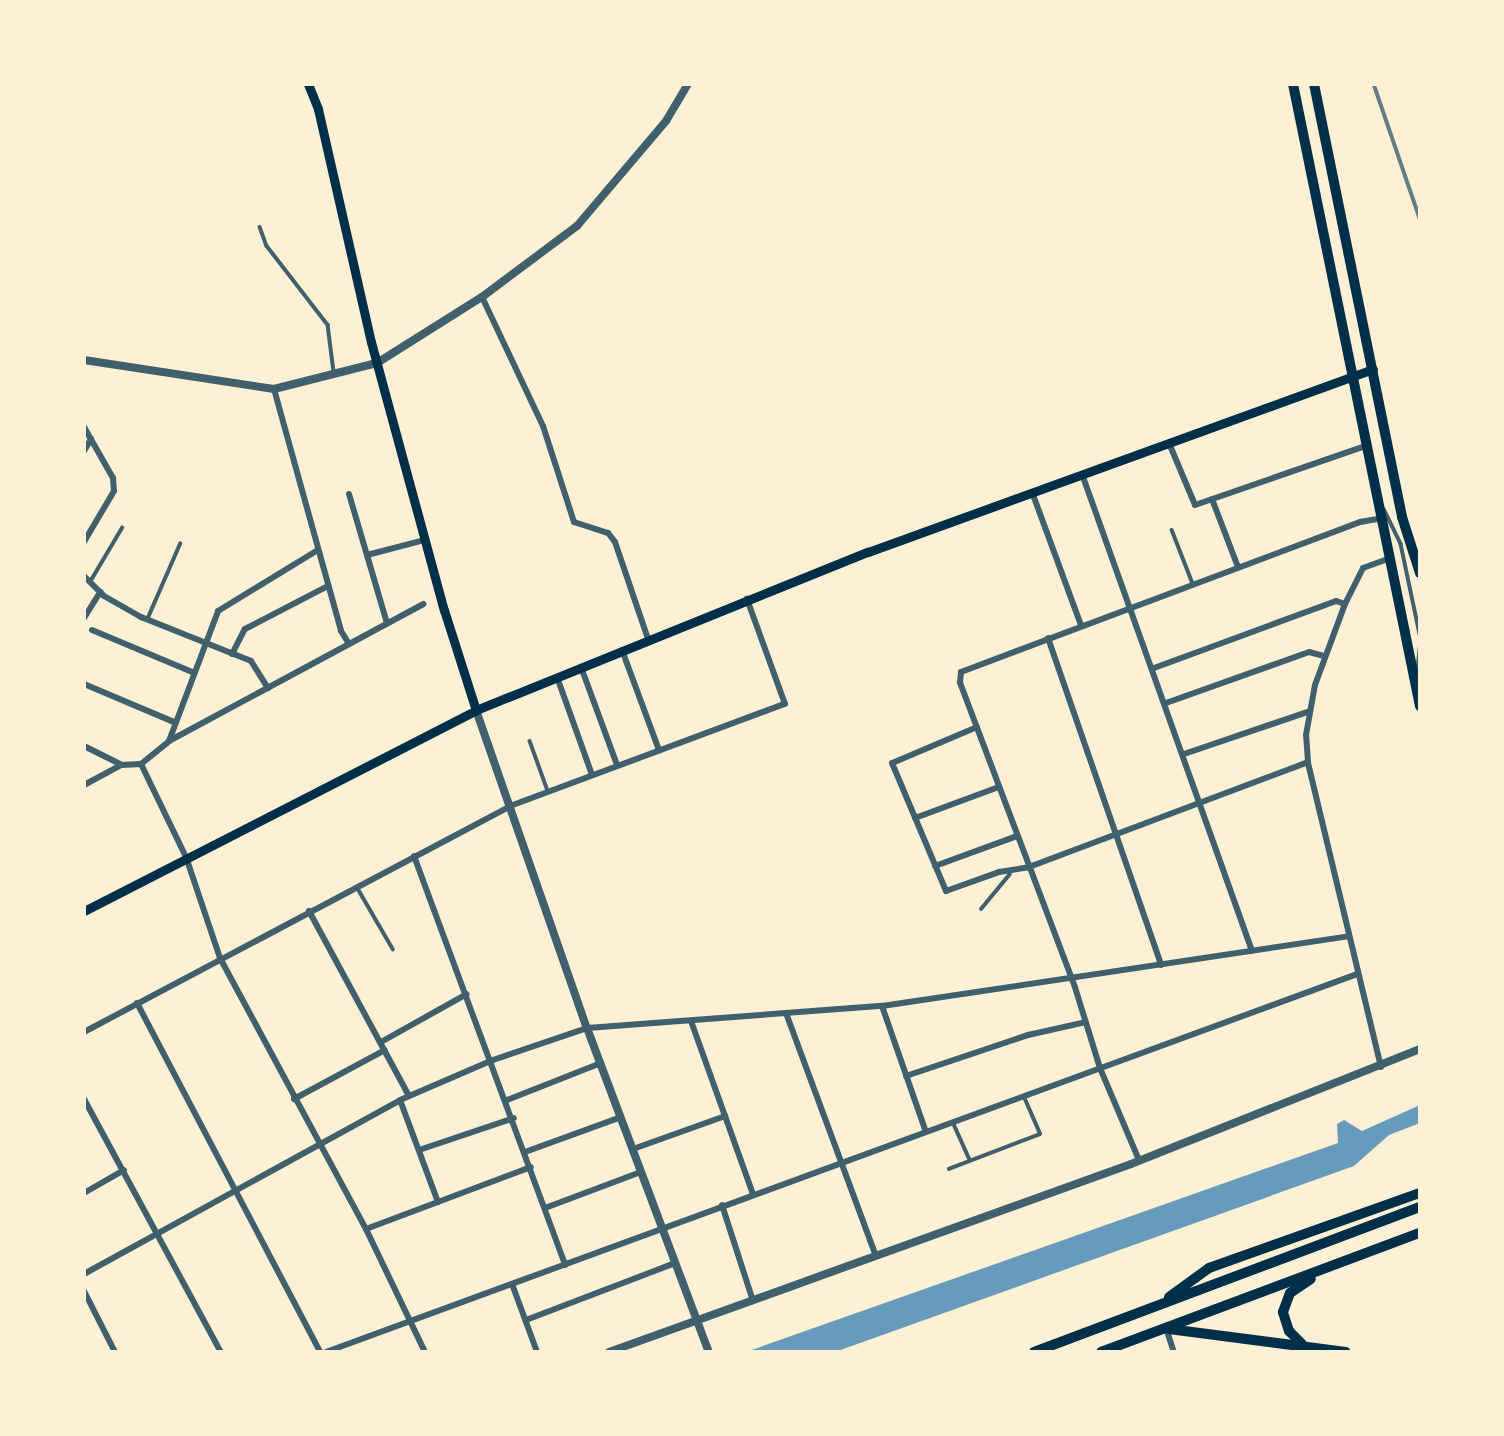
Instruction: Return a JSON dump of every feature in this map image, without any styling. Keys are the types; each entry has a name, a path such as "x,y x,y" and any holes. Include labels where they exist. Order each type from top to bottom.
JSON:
{"main road":[{"path":"309,84 318,109 377,363 424,540 476,710"},
{"path":"1293,84 1353,376 1370,444 1388,559 1420,706"},
{"path":"1314,84 1402,517 1420,573"},
{"path":"84,911 476,710 747,599 1032,492 1373,369"},
{"path":"1157,1305 1209,1268 1420,1193"},
{"path":"1034,1352 1420,1207"},
{"path":"1101,1352 1420,1233"},
{"path":"1302,1344 1285,1321 1285,1302 1302,1284 1352,1258"},
{"path":"1166,1328 1302,1344 1346,1352"}],"street":[{"path":"84,360 274,389 377,363 482,297 577,226 666,121 688,84"},
{"path":"482,297 543,426 574,522 608,533 615,542 648,639"},
{"path":"274,389 328,586 349,644"},
{"path":"84,427 113,478 114,491 84,542"},
{"path":"84,451 91,439"},
{"path":"1169,443 1195,505 1370,444"},
{"path":"1082,474 1154,668 1252,951"},
{"path":"1032,492 1082,625"},
{"path":"349,494 387,623"},
{"path":"1212,499 1238,567"},
{"path":"1139,1160 1100,1069 1071,979 960,682 961,672 1238,567 1383,518"},
{"path":"367,555 424,540"},
{"path":"169,741 192,672 218,611 318,550"},
{"path":"1381,1067 1308,762 1310,711 1324,656 1363,568 1388,559"},
{"path":"87,579 100,592 147,620 251,661 268,688"},
{"path":"232,654 246,629 328,586"},
{"path":"84,618 100,592"},
{"path":"84,1032 510,806 785,704 747,599"},
{"path":"1154,668 1336,601 1345,604"},
{"path":"84,785 122,765 141,764 169,741 423,604"},
{"path":"92,630 192,672"},
{"path":"1048,638 1161,965"},
{"path":"622,650 659,750"},
{"path":"1166,703 1309,652 1324,656"},
{"path":"581,667 617,765"},
{"path":"557,677 592,775"},
{"path":"84,684 174,722"},
{"path":"476,710 587,1028 709,1352"},
{"path":"1184,754 1310,711"},
{"path":"977,727 892,763 946,891 999,872 1010,873 1029,867 1201,800 1308,762"},
{"path":"84,746 122,765"},
{"path":"141,764 186,857 220,958 366,1229 413,1320 425,1352"},
{"path":"915,818 999,787"},
{"path":"935,866 1017,836"},
{"path":"414,856 493,1060 565,1265"},
{"path":"309,911 410,1096"},
{"path":"84,1274 400,1100 493,1060 587,1028 882,1006 1348,936"},
{"path":"326,1352 1357,974"},
{"path":"381,1042 467,994"},
{"path":"137,1003 238,1190 320,1352"},
{"path":"882,1006 926,1132"},
{"path":"786,1013 876,1256"},
{"path":"691,1021 753,1194"},
{"path":"906,1076 1028,1035 1086,1022"},
{"path":"609,1352 1139,1160 1381,1067 1420,1049"},
{"path":"294,1098 386,1050"},
{"path":"507,1100 601,1063"},
{"path":"84,1099 221,1352"},
{"path":"400,1100 438,1202"},
{"path":"525,1152 621,1116"},
{"path":"633,1149 725,1116"},
{"path":"419,1150 514,1118"},
{"path":"366,1229 531,1167"},
{"path":"84,1194 124,1170"},
{"path":"545,1208 641,1172"},
{"path":"722,1205 753,1301"},
{"path":"526,1320 675,1263"},
{"path":"512,1284 537,1352"},
{"path":"84,1291 116,1352"},
{"path":"1166,1328 1174,1352"}],"lane":[{"path":"260,227 267,246 328,325 334,374"},
{"path":"1379,498 1401,544 1420,634"},
{"path":"87,579 122,528"},
{"path":"1172,530 1193,584"},
{"path":"147,620 180,544"},
{"path":"1414,680 1420,645"},
{"path":"530,741 548,791"},
{"path":"981,909 1010,873"},
{"path":"356,886 393,949"},
{"path":"949,1168 1040,1134 1024,1096"},
{"path":"953,1122 970,1160"}],"water":[{"path":"1420,1105 1420,1123 1389,1135 1354,1166 835,1352 746,1352 1338,1143 1337,1124 1344,1120 1362,1131"}],"railway":[{"path":"1374,84 1420,218"}]}
